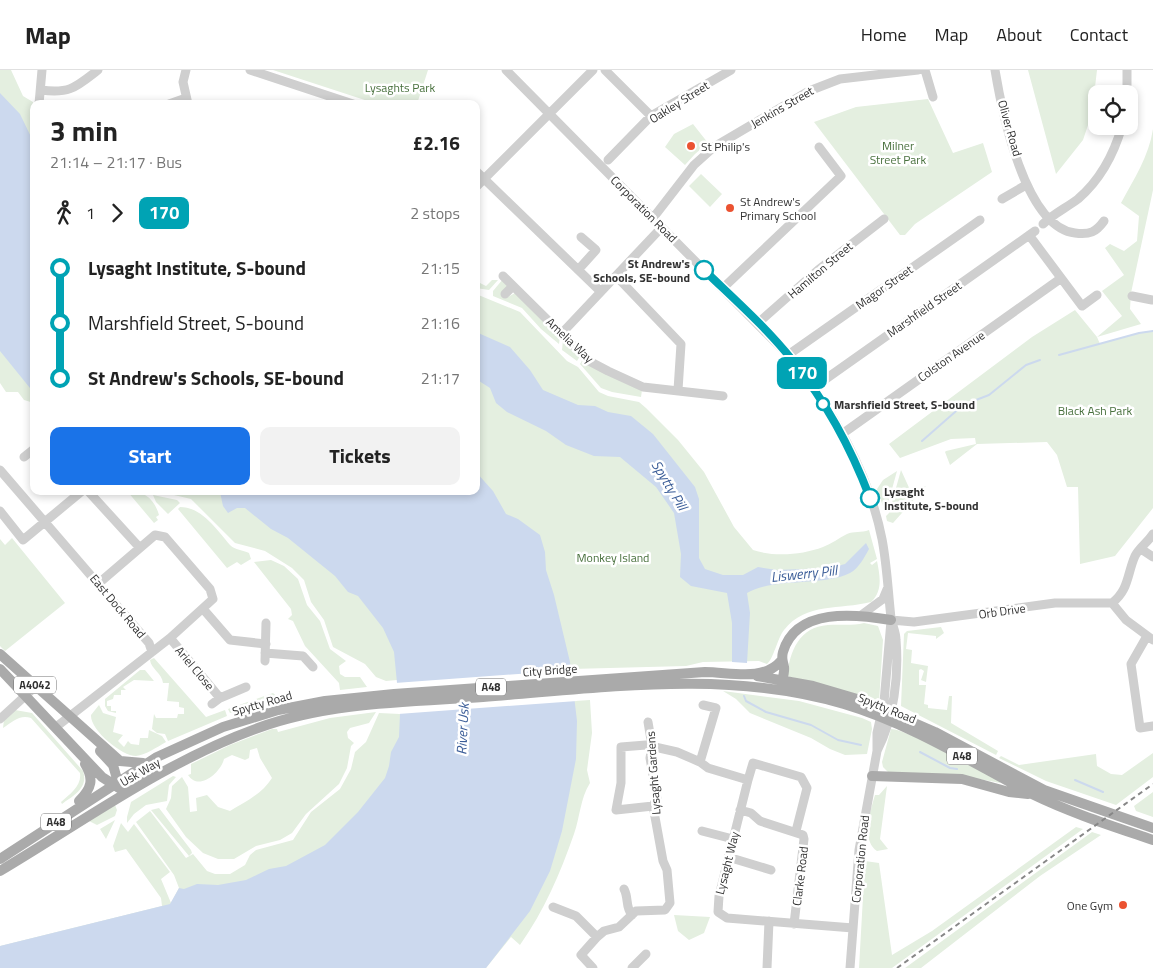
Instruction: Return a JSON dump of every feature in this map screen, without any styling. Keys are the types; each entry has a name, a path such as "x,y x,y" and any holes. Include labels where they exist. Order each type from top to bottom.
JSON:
{"main road":[{"path":"782,685 784,667 781,661 787,642 797,630 810,622 828,617 860,616 891,620"},
{"name":"Usk Way","path":"0,654 70,716 88,740 113,765 117,788"},
{"name":"A48","path":"676,679 705,672 752,674 772,670 781,661"},
{"name":"Usk Way","path":"0,668 102,777 117,788"},
{"name":"A48","path":"752,674 782,685"},
{"name":"Spytty Road","path":"589,684 676,679 740,684 813,686 934,732 1044,790 1153,828"},
{"name":"City Bridge","path":"395,698 589,684"},
{"name":"Spytty Road","path":"782,685 820,698 885,714 930,740 1063,808 1153,840"},
{"name":"Spytty Road","path":"145,763 176,747 223,727 278,710 395,698"},
{"name":"Spytty Road","path":"176,766 210,748 258,728 325,706"},
{"name":"Usk Way","path":"77,724 120,761 134,764 145,763"},
{"name":"Usk Way","path":"63,818 92,784 91,775 73,745"},
{"name":"Usk Way","path":"0,871 117,788 145,763"},
{"name":"Usk Way","path":"0,859 63,818 117,788 176,766"},
{"path":"872,776 962,779 1009,792 1034,794"}],"street":[{"path":"40,100 42,70"},
{"path":"41,90 57,92 69,90 98,70"},
{"path":"186,70 183,82 187,100"},
{"path":"250,70 341,100"},
{"name":"Corporation Road","path":"506,70 788,355 814,388 842,434 866,487 881,533 889,585 891,620 885,714 877,733 877,751 860,842 850,968"},
{"path":"480,184 551,115 593,70"},
{"path":"605,70 651,116"},
{"name":"Oakley Street","path":"608,160 651,116 731,70"},
{"name":"Jenkins Street","path":"653,218 694,165 714,147 809,91 840,79 918,70"},
{"path":"925,70 932,97"},
{"name":"Oliver Road","path":"995,70 1026,185 1045,222"},
{"path":"1127,70 1127,85"},
{"path":"1045,222 1077,200 1096,180 1109,160 1119,135"},
{"path":"723,288 841,176 820,147"},
{"path":"480,176 600,292"},
{"path":"1002,199 1026,185"},
{"name":"Hamilton Street","path":"758,323 818,270 884,218"},
{"name":"Magor Street","path":"788,355 980,220"},
{"path":"1045,222 1063,230 1083,234 1097,231 1104,221"},
{"path":"562,333 662,227"},
{"name":"Marshfield Street","path":"814,388 1032,232 1060,279"},
{"path":"578,270 596,250 581,237"},
{"name":"Amelia Way","path":"504,276 589,361 644,387 723,396"},
{"path":"616,276 681,344 678,390"},
{"path":"1060,279 1082,306 1097,295"},
{"name":"Colston Avenue","path":"842,434 1060,279"},
{"path":"505,294 513,286"},
{"path":"1132,296 1153,300"},
{"path":"24,457 30,452"},
{"name":"East Dock Road","path":"0,470 149,643 152,652 56,727"},
{"path":"0,511 23,540 74,495"},
{"path":"92,495 140,548"},
{"path":"1153,534 1133,561 1129,580 1122,595 1112,603 1126,620 1150,638 1133,658 1131,671 1140,728 1153,726"},
{"path":"98,584 155,535 165,536 213,594 213,599 204,610 152,652"},
{"path":"1141,549 1153,558"},
{"path":"860,616 883,599 889,585"},
{"name":"Orb Drive","path":"891,620 914,622 1055,603 1112,603"},
{"path":"204,610 230,640 266,644"},
{"path":"266,623 265,657 303,656 313,667"},
{"name":"Ariel Close","path":"170,638 216,701 246,687"},
{"path":"0,719 36,686"},
{"path":"700,762 715,730 716,708 703,705"},
{"name":"Lysaght Gardens","path":"632,915 636,911 665,910 670,903 670,892 653,806 657,798 650,758 652,746 648,722"},
{"path":"653,806 616,810 621,783 621,747 652,746 677,752 700,762 708,768 748,780 753,763 800,777 808,788 796,831"},
{"name":"Lysaght Way","path":"748,780 717,904 718,912 726,918 853,928"},
{"name":"Clarke Road","path":"740,810 751,813 760,821 803,834 794,924"},
{"path":"702,831 733,839"},
{"path":"728,858 771,870"},
{"path":"593,968 581,955 604,931 619,928 632,915 628,910 627,895 624,889"},
{"path":"553,907 576,916 597,937"},
{"path":"767,968 769,921"},
{"path":"632,968 646,954"}],"green space":[{"path":"0,70 11,70 23,96 30,100 30,191 0,142"},
{"name":"Lysaghts Park","path":"273,70 428,70 418,100 365,100"},
{"path":"1028,70 1097,70 1095,85 1088,85 1088,125 1083,140 1056,174"},
{"name":"Milner Street Park","path":"928,99 953,153 983,143 992,172 915,224 905,235 900,235 814,122 856,107"},
{"path":"693,124 708,143 685,165 665,147 674,134"},
{"path":"1153,129 1153,190 1131,293 1130,309 1141,324 1097,337 1122,316 1102,291 1124,275 1105,248 1110,244 1124,251 1137,241 1139,216 1121,203 1145,158"},
{"path":"701,174 722,194 710,207 689,186"},
{"path":"0,267 30,296 30,402 24,400 18,392 6,392 0,383"},
{"path":"503,279 508,286 503,292 508,297 515,293 560,336 559,344 541,329 522,308 493,296 493,291"},
{"path":"492,280 498,280 489,290 480,289 480,283 486,286"},
{"name":"Monkey Island","path":"480,296 520,312 567,361 578,367 599,392 608,396 639,402 646,408 678,440 704,472 734,527 753,550 770,554 806,552 826,546 847,534 869,530 877,559 870,563 872,565 877,561 880,583 875,598 871,602 824,608 803,615 793,621 784,630 767,664 759,661 703,662 686,666 571,669 575,701 590,700 592,733 587,770 590,783 584,795 569,849 544,905 520,945 511,937 486,968 410,968 475,495 480,495"},
{"name":"Black Ash Park","path":"1075,310 1097,337 1100,344 1153,331 1153,508 1115,556 1080,564 1078,487 1067,487 1057,455 1047,442 977,444 950,465 945,452 976,444 975,438 951,439 900,458 889,444 1032,337"},
{"path":"563,340 580,356 577,361 562,350"},
{"path":"583,359 642,390 641,397 601,388 580,364"},
{"path":"901,470 911,492 926,486 893,523 887,521 886,516 889,513"},
{"path":"897,471 885,512 877,489 883,480"},
{"path":"130,495 145,495 151,500 159,515 156,517 158,520 154,523"},
{"path":"153,495 177,500 180,503 168,514 156,502"},
{"path":"174,495 279,495 423,675 376,842 0,968 0,946 162,906 161,898 126,849 115,852 113,846 121,823 128,832 134,824 170,872 161,879 171,903 179,888 174,875 136,822 150,811 186,858 193,854 207,871 215,874 230,874 245,865 250,855 256,850 293,840 311,812 340,789 351,769 355,752 366,742 379,713 400,714 397,680 386,681 376,677 365,664 333,647 324,620 311,602 304,580 292,568 265,551 235,543 191,499"},
{"path":"180,507 188,508 202,515 230,545 249,553 251,559 241,565 237,562 227,568 178,509"},
{"path":"12,538 65,603 5,651 0,646 0,539 5,545"},
{"path":"271,560 284,566 298,579 307,605 320,621 330,649 346,661 339,666 340,674 345,677 360,677 367,687 340,690 339,683 305,646 293,621 288,619 292,615 291,609 254,562"},
{"path":"864,623 878,626 883,640 879,702 787,676 794,649 803,635 810,630 828,625"},
{"path":"941,627 944,633 936,639 936,636 908,633 906,649 912,650 911,663 928,666 926,682 921,680 924,671 919,670 919,685 926,685 924,704 928,705 928,708 947,710 949,696 952,696 951,723 998,751 996,755 901,706 904,634 907,631"},
{"path":"154,658 206,717 225,710 227,716 168,741 165,734 157,733 152,729 154,714 156,718 177,718 178,714 184,714 184,708 179,707 179,702 167,701 169,683 163,683 161,676 152,666 150,660"},
{"path":"140,670 145,670 154,681 134,680 123,687 126,690 121,690 121,695 114,695 113,699 107,701 107,706 111,706 111,711 116,711 116,713 108,711 105,706 105,699"},
{"path":"723,691 799,701 862,718 871,722 872,729 867,754 845,755 830,749 811,738 750,713 736,699"},
{"path":"273,693 281,700 230,713 228,709"},
{"path":"99,705 103,713 116,717 113,732 123,735 118,741 124,747 128,741 131,744 139,745 140,738 148,738 149,730 162,736 166,742 136,756 123,752 101,735 92,721 91,715"},
{"path":"15,710 32,713 83,771 84,782 82,787 75,795 62,804 61,802 77,786 80,773 31,718 20,718 3,728 4,720"},
{"path":"376,712 369,723 350,728 347,732 348,738 354,743 351,746 347,768 339,784 306,814 292,833 280,840 256,846 234,859 218,859 203,853 186,837 166,809 171,798 172,786 182,777 188,787 190,812 197,811 196,798 207,795 218,807 230,811 253,797 268,784 272,778 260,758 257,748 250,750 249,758 245,760 232,755 224,759 219,769 203,781 193,780 188,775 191,774 191,764 230,745 272,729 277,729 278,732 330,718"},
{"path":"891,729 913,736 947,751 981,769 1001,783 956,775 889,773 883,767 882,762"},
{"path":"1153,753 1153,777 1116,805 1046,781 999,758 1001,756 1019,765 1096,754 1097,766 1111,774 1122,775"},
{"path":"173,776 176,777 169,785 167,801 146,805 134,814 127,823 131,802"},
{"path":"887,786 880,839 888,849 877,851 869,840 869,817 875,795 879,795"},
{"path":"1153,792 1153,817 1136,811 1134,806"},
{"path":"115,805 117,810 115,816 97,825 89,821"},
{"path":"159,808 191,850 192,853 189,856 151,810"},
{"path":"115,820 106,839 100,829"},
{"path":"1076,827 1083,829 892,968 859,968 865,861 879,863 892,955 932,931"},
{"path":"1092,832 1101,835 1040,876 921,968 905,968"},
{"path":"674,915 710,917 704,933 689,940 678,931"}],"water":[{"path":"0,93 20,114 30,135 30,388 0,351"},
{"path":"480,334 510,347 530,370 543,390 578,405 595,406 608,412 631,416 653,434 695,487 699,499 699,558 705,569 723,575 743,575 758,567 777,570 830,568 845,564 866,543 869,549 859,566 850,573 839,577 771,585 747,593 750,613 747,663 732,662 732,623 727,593 691,586 680,577 681,554 674,513 656,487 620,457 594,456 566,445 546,431 507,412 496,403 490,388 480,382"},
{"name":"River Usk","path":"480,476 493,491 506,514 518,519 540,535 545,552 546,570 570,662 577,721 576,759 562,831 550,871 530,911 486,968 0,968 0,946 170,904 179,888 184,889 197,884 218,885 246,880 269,869 286,866 325,845 358,812 385,778 391,752 399,737 400,714 394,652 383,628 358,596 348,592 335,576 288,538 271,529 245,508 237,508 228,513 223,506 221,495 480,495"}],"pier":[{"path":"573,670 577,701 398,714 395,683"}],"waterway":[{"path":"1059,355 1139,333 1153,331"},
{"path":"922,441 963,405 989,395 1026,365 1040,360"},
{"path":"744,696 746,701 766,712 811,725 838,740 861,745"},
{"path":"920,752 950,768 957,769"},
{"path":"1075,780 1103,792"}],"railway":[{"path":"897,968 1153,784"}],"bus line":[{"name":"170","path":"704,270 794,361 814,388 842,434 870,498"}],"place":[{"name":"St Philip's","path":"691,146"},
{"name":"St Andrew's Primary School","path":"730,208"},
{"name":"St Andrew's Schools, SE-bound","path":"704,270"},
{"name":"Marshfield Street, S-bound","path":"823,404"},
{"name":"Lysaght Institute, S-bound","path":"870,498"},
{"name":"One Gym","path":"1123,905"}],"water label":[{"name":"Spytty Pill","path":"670,485"},
{"name":"Liswerry Pill","path":"804,573"}]}
